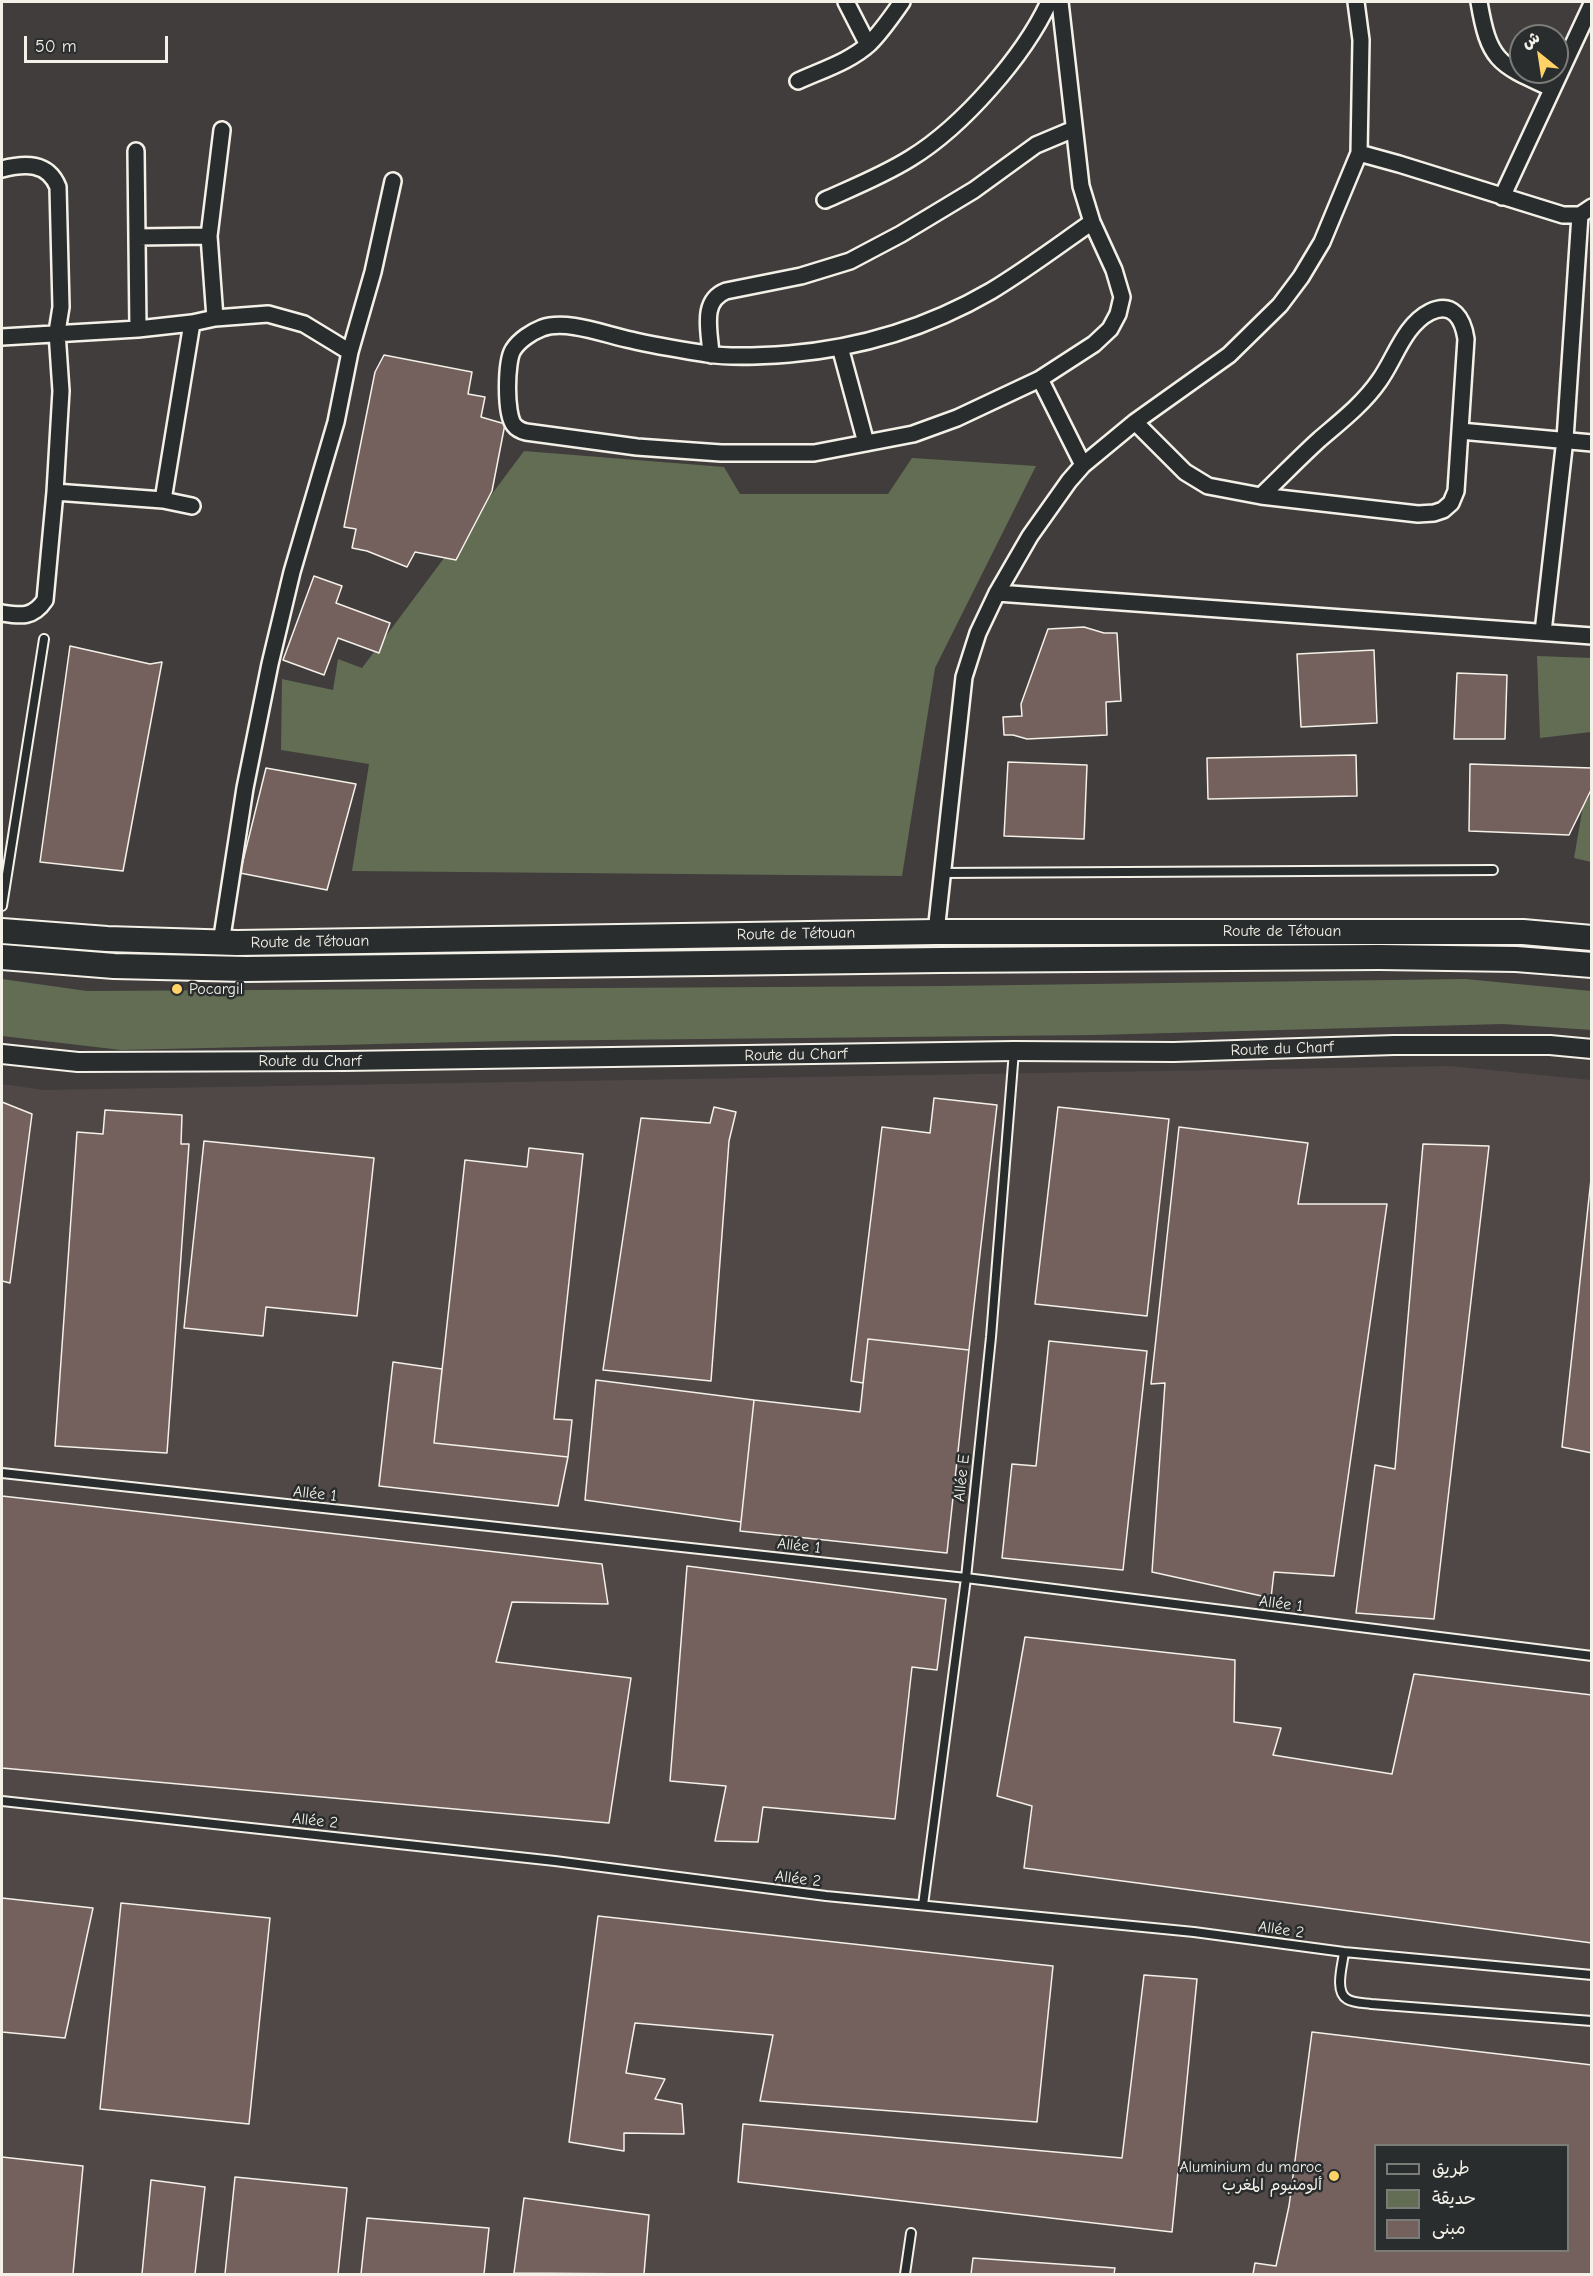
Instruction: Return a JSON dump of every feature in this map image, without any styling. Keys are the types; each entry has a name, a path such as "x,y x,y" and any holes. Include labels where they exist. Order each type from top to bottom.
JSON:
{"highway":[{"name":"Route de Tétouan","path":"2,931 106,939 221,943 936,932 1523,932 1592,938"},
{"name":"Route de Tétouan","path":"2,957 114,966 246,969 1379,957 1516,959 1592,965"}],"street":[{"path":"846,2 868,45"},
{"path":"798,81 854,55 868,45 902,2"},
{"path":"825,200 882,175 913,157 942,135 971,108 1027,41 1049,2"},
{"path":"1060,2 1081,186 1092,222 1114,270 1122,297 1118,314 1110,329 1094,344 1040,379 957,418 913,435 814,453 721,453 637,447 536,434 520,430 511,419 508,393 512,352 519,343 544,328 553,326 582,328 711,355 766,356 840,347 902,333 950,312 991,291 1092,222"},
{"path":"936,932 964,677 978,633 997,593 1035,527 1083,465 1135,422 1228,356 1280,305 1322,243 1359,153 1361,40 1356,2"},
{"path":"1479,2 1484,31 1491,50 1502,62 1519,74 1551,88"},
{"path":"1502,197 1592,4"},
{"path":"215,318 209,236 222,129"},
{"path":"711,355 709,309 716,296 726,291 809,274 850,261 901,234 974,190 1036,145 1074,129"},
{"path":"136,151 138,329"},
{"path":"1359,153 1563,215 1586,211 1565,440 1543,632"},
{"path":"2,169 38,166 45,168 58,187 61,307 57,333 61,391 45,600 38,609 26,616 2,613"},
{"path":"221,943 245,788 270,663 292,572 336,422 350,352 373,272 393,182"},
{"path":"137,237 209,236"},
{"path":"1135,422 1178,466 1208,486 1261,496 1381,511 1434,513 1451,503 1456,491 1466,339 1464,325 1458,315 1449,310 1438,309 1415,323 1379,381 1351,412 1261,496"},
{"path":"2,337 138,329 215,318 268,314 287,318 321,332 350,352"},
{"path":"163,500 192,323"},
{"path":"840,347 866,443"},
{"path":"1040,379 1083,465"},
{"path":"1460,431 1592,442"},
{"path":"55,492 163,500 192,506"},
{"path":"997,593 1592,636"},
{"name":"Route du Charf","path":"2,1054 90,1062 344,1061 1014,1051 1174,1052 1394,1045 1550,1045 1592,1049"}],"lane":[{"path":"2,906 44,639"},
{"path":"942,873 1493,870"},
{"name":"Allée E","path":"923,1905 966,1578 991,1337 1014,1051"},
{"name":"Allée 1","path":"2,1473 966,1578 1592,1656"},
{"name":"Allée 2","path":"2,1801 543,1859 826,1896 1194,1932 1344,1952 1592,1974"},
{"path":"1344,1952 1340,1983 1342,1993 1347,2000 1371,2004 1592,2021"},
{"path":"905,2274 910,2233"}],"shaded area":[{"path":"1450,1066 1591,1080 1591,2274 2,2274 2,1084 44,1090"}],"green space":[{"path":"524,451 724,467 740,494 888,494 912,458 1036,466 935,668 902,876 352,871 369,764 281,750 282,679 333,690 338,659 362,668"},
{"path":"1537,656 1591,658 1591,732 1540,738"},
{"path":"1591,794 1591,862 1574,858 1583,806"},
{"path":"2,979 87,991 944,986 1465,979 1591,991 1592,1030 1503,1024 1095,1035 507,1041 121,1050 2,1036"}],"building":[{"path":"384,355 472,372 468,394 485,397 481,417 505,424 492,491 456,560 415,552 407,567 367,551 352,548 356,529 344,527 375,372"},
{"path":"314,576 342,586 336,603 390,623 379,653 338,638 324,675 283,660"},
{"path":"1084,627 1104,633 1117,633 1121,701 1106,702 1107,735 1027,739 1004,735 1003,717 1022,716 1021,704 1048,629"},
{"path":"70,646 150,664 162,662 123,871 40,862"},
{"path":"1374,650 1377,723 1301,727 1297,654"},
{"path":"1457,673 1507,675 1505,739 1454,739"},
{"path":"1356,755 1357,796 1208,799 1207,758"},
{"path":"1008,762 1087,765 1084,839 1004,836"},
{"path":"1470,764 1592,768 1592,788 1569,835 1469,831"},
{"path":"266,768 356,784 327,890 240,873"},
{"path":"934,1098 997,1105 969,1350 868,1339 863,1383 851,1381 882,1127 930,1133"},
{"path":"2,1102 32,1114 10,1283 2,1281"},
{"path":"714,1107 736,1112 729,1141 711,1381 603,1370 641,1118 710,1123"},
{"path":"1058,1107 1169,1119 1147,1316 1035,1304"},
{"path":"105,1110 182,1115 181,1144 189,1144 167,1453 55,1446 77,1132 103,1134"},
{"path":"1179,1127 1308,1143 1298,1204 1387,1204 1334,1576 1274,1572 1271,1598 1152,1572 1165,1383 1151,1384"},
{"path":"204,1141 374,1158 357,1316 266,1307 263,1336 184,1328"},
{"path":"1423,1144 1489,1146 1434,1619 1356,1613 1375,1465 1395,1469"},
{"path":"529,1148 583,1154 554,1419 572,1420 568,1457 434,1443 465,1160 527,1167"},
{"path":"1592,1170 1592,1453 1562,1447"},
{"path":"868,1339 969,1350 947,1553 740,1531 754,1400 860,1412"},
{"path":"1049,1341 1147,1351 1123,1570 1002,1558 1012,1464 1036,1466"},
{"path":"393,1362 442,1369 434,1443 568,1457 558,1506 379,1486"},
{"path":"596,1380 754,1400 741,1522 585,1500"},
{"path":"2,1496 602,1564 608,1604 512,1602 496,1662 631,1678 609,1823 2,1768"},
{"path":"687,1566 946,1599 937,1670 912,1667 895,1819 763,1807 758,1842 715,1841 726,1786 670,1781"},
{"path":"1025,1637 1235,1660 1234,1722 1281,1728 1273,1755 1392,1774 1414,1674 1592,1695 1592,1943 1024,1868 1032,1806 997,1796"},
{"path":"2,1898 93,1908 65,2038 2,2032"},
{"path":"121,1903 270,1918 249,2124 100,2109"},
{"path":"598,1916 1053,1966 1037,2122 760,2101 773,2035 635,2023 626,2073 665,2079 655,2099 682,2104 684,2134 624,2133 624,2151 569,2142"},
{"path":"1144,1975 1197,1979 1172,2232 738,2182 743,2124 1122,2158"},
{"name":"Aluminium du maroc ألومنيوم المغرب","path":"1312,2032 1592,2065 1592,2274 1253,2274 1255,2263 1276,2266 1289,2206"},
{"path":"2,2157 83,2166 73,2274 2,2274"},
{"path":"235,2177 347,2188 338,2274 225,2274"},
{"path":"151,2180 205,2187 195,2274 142,2274"},
{"path":"524,2198 649,2215 644,2274 514,2273"},
{"path":"367,2218 489,2228 484,2274 361,2274"},
{"path":"973,2258 1115,2268 1114,2274 971,2274"}],"place":[{"name":"Pocargil","path":"177,989"},
{"name":"Aluminium du maroc ألومنيوم المغرب","path":"1334,2176"}]}
